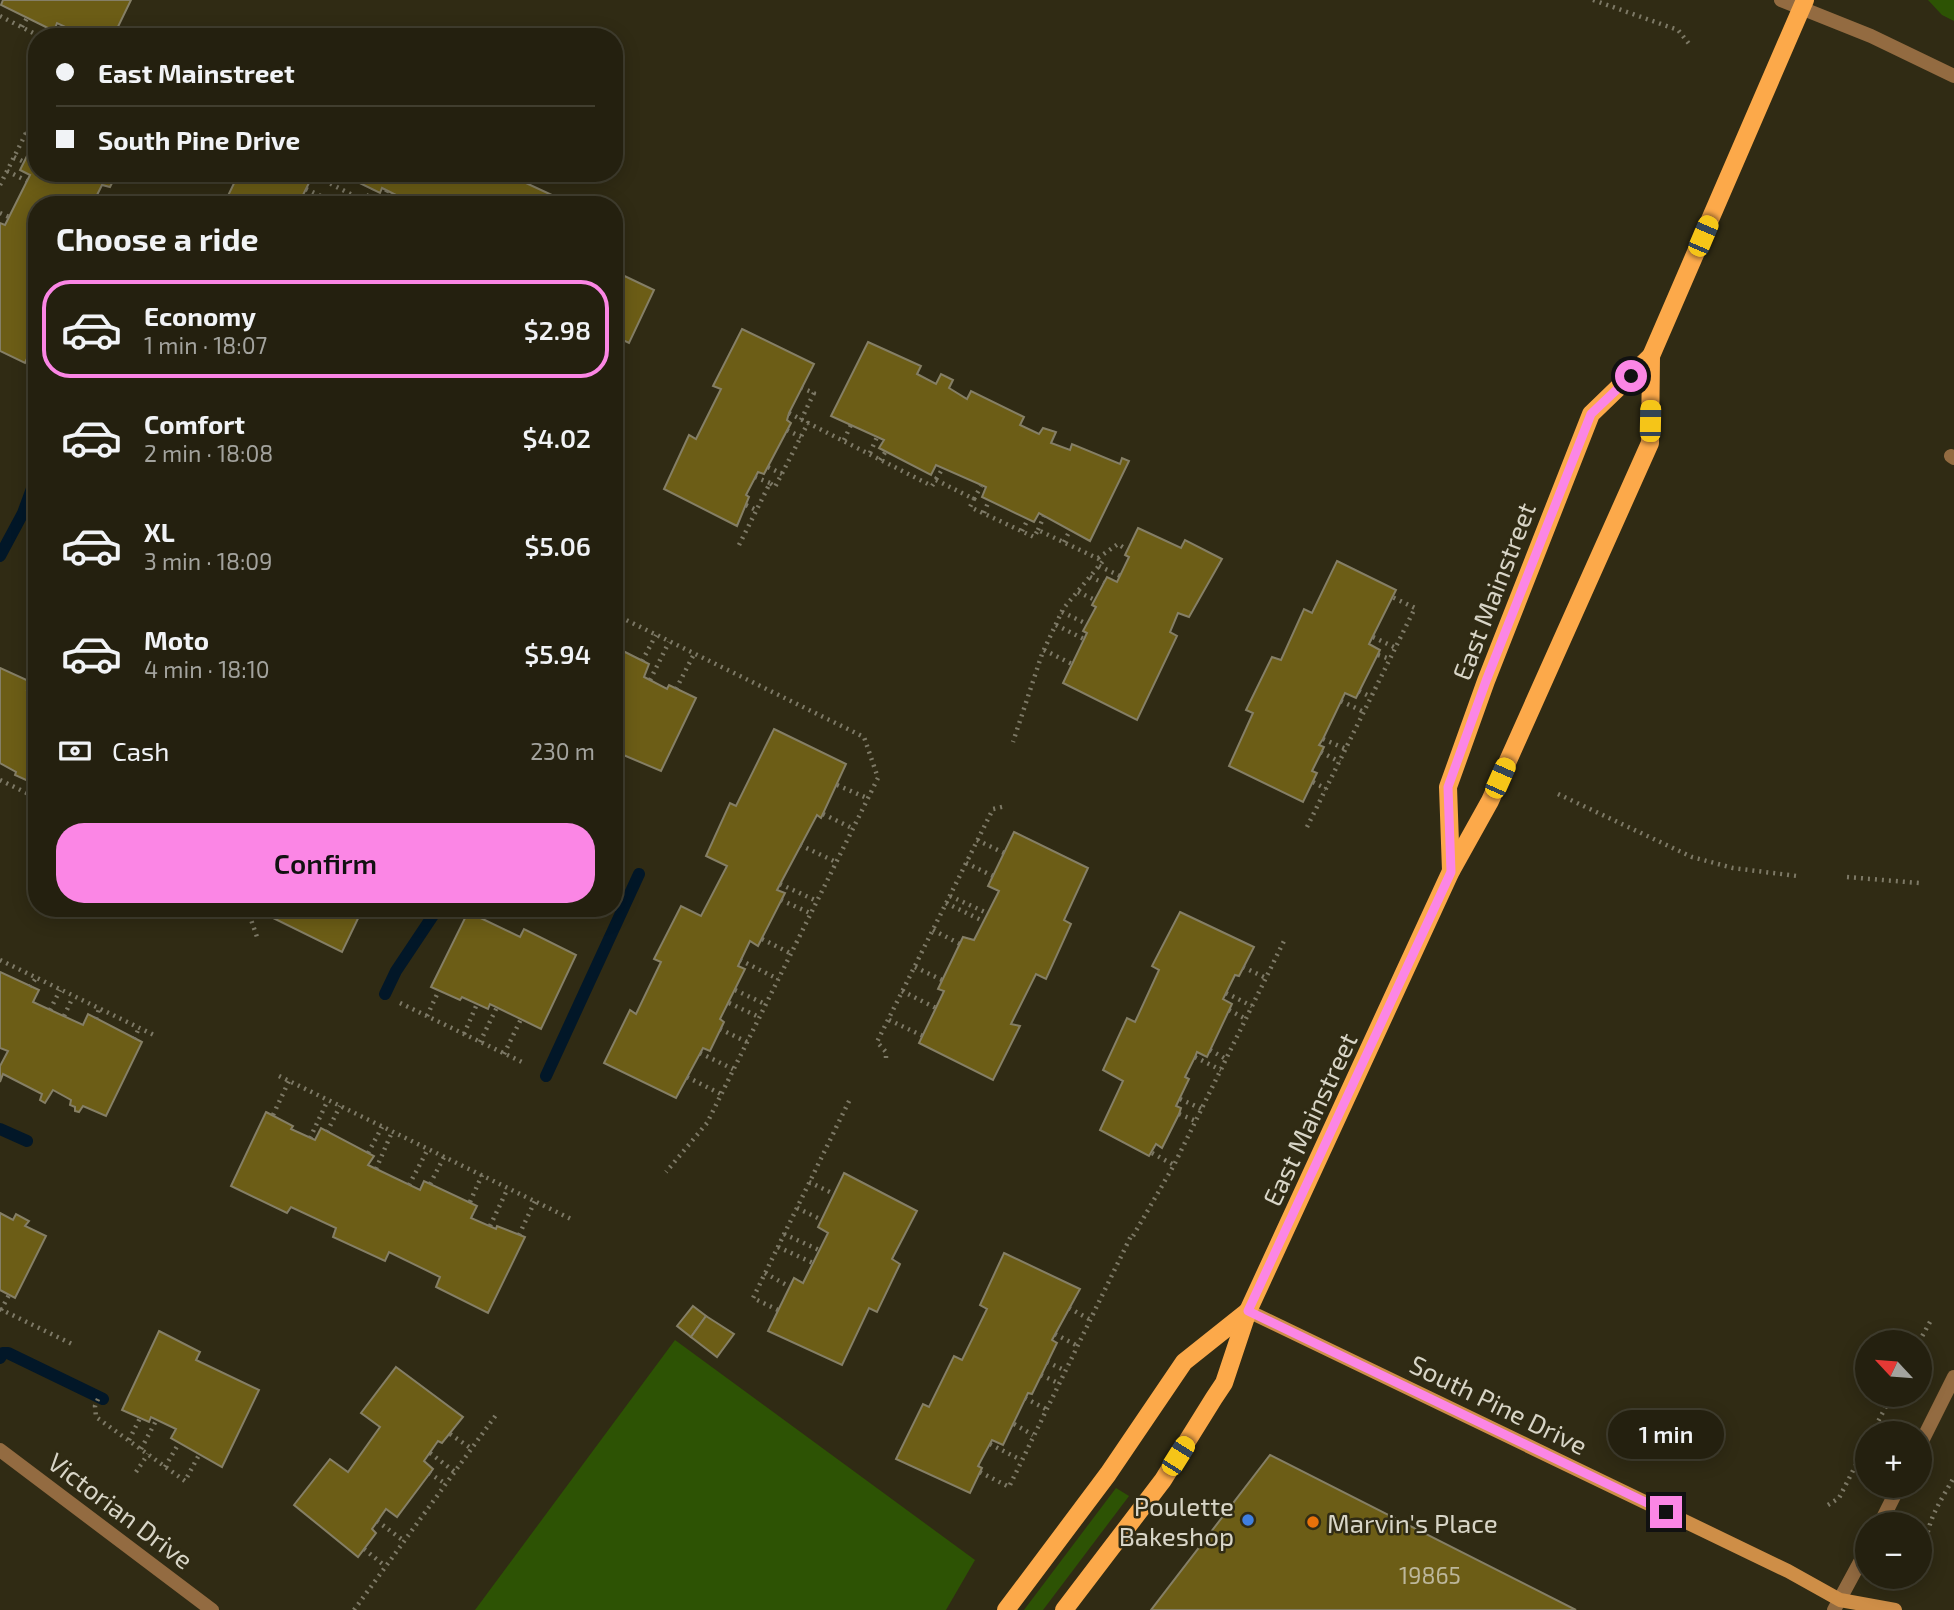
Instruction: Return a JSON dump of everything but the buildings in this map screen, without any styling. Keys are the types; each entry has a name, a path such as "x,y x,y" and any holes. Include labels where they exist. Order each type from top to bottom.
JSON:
{"main road":[{"name":"East Mainstreet","path":"1451,872 1448,787 1486,681 1591,414 1651,356 1803,4"},
{"name":"East Mainstreet","path":"1064,1610 1156,1489 1224,1383 1248,1311 1451,872 1490,801 1650,443 1651,356"},
{"name":"East Mainstreet","path":"1006,1610 1108,1474 1184,1362 1248,1311"},
{"name":"South Pine Drive","path":"1248,1311 1788,1571 1841,1607 1895,1610"}],"street":[{"path":"1780,0 1803,4 1954,76"},
{"path":"1932,1421 1954,1377"},
{"name":"Victorian Drive","path":"0,1450 212,1610"},
{"path":"1841,1607 1855,1576"}],"path":[{"path":"1593,0 1678,30 1689,45"},
{"path":"0,16 28,30"},
{"path":"22,27 27,18"},
{"path":"0,185 28,127"},
{"path":"14,157 24,162"},
{"path":"7,171 27,181"},
{"path":"327,182 354,196"},
{"path":"306,189 321,196"},
{"path":"368,196 372,189"},
{"path":"384,196 387,191"},
{"path":"0,212 9,217"},
{"path":"801,420 814,393 802,388"},
{"path":"789,413 932,486 943,468"},
{"path":"755,477 775,486 808,423"},
{"path":"844,440 851,425"},
{"path":"787,430 801,437"},
{"path":"870,453 877,438"},
{"path":"880,460 886,451"},
{"path":"768,467 782,474"},
{"path":"921,481 926,472"},
{"path":"936,480 974,499"},
{"path":"739,545 770,483"},
{"path":"981,486 971,507 1034,537 1044,516"},
{"path":"984,513 989,500"},
{"path":"746,505 756,510"},
{"path":"1023,531 1028,519"},
{"path":"1013,742 1044,650 1062,612 1103,561 1038,530"},
{"path":"1064,542 1070,530"},
{"path":"1098,558 1118,544 1127,550"},
{"path":"1099,566 1120,576"},
{"path":"1090,577 1104,583"},
{"path":"1078,592 1095,600"},
{"path":"1307,827 1415,608 1392,597"},
{"path":"1062,612 1087,624"},
{"path":"623,618 864,737 878,778 707,1123 666,1172"},
{"path":"1056,625 1084,639"},
{"path":"642,661 656,635"},
{"path":"1373,637 1396,648"},
{"path":"650,680 668,642"},
{"path":"1044,650 1072,664"},
{"path":"676,689 694,654"},
{"path":"1378,655 1390,659"},
{"path":"1359,691 1371,697"},
{"path":"1342,701 1364,712"},
{"path":"1322,738 1346,749"},
{"path":"1321,752 1340,762"},
{"path":"0,780 28,794"},
{"path":"1312,782 1326,789"},
{"path":"837,785 867,798"},
{"path":"1558,794 1692,857 1733,868 1797,876"},
{"path":"886,1058 886,1052 877,1042 993,809 1006,806"},
{"path":"823,814 852,828"},
{"path":"977,840 1004,853"},
{"path":"800,845 836,862"},
{"path":"966,863 993,876"},
{"path":"1847,877 1919,883"},
{"path":"780,884 817,901"},
{"path":"950,896 987,913"},
{"path":"781,900 810,914"},
{"path":"946,903 983,921"},
{"path":"250,917 257,937"},
{"path":"933,930 960,944"},
{"path":"762,939 790,953"},
{"path":"980,1472 1009,1487 1089,1319 1132,1236 1174,1165 1284,941"},
{"path":"0,960 156,1036"},
{"path":"740,961 778,979"},
{"path":"915,967 942,980"},
{"path":"1243,967 1266,978"},
{"path":"30,987 36,978"},
{"path":"735,989 765,1004"},
{"path":"50,1010 60,990"},
{"path":"427,1016 439,990"},
{"path":"902,991 936,1008"},
{"path":"1226,993 1252,1006"},
{"path":"64,1016 74,997"},
{"path":"400,1003 524,1063"},
{"path":"729,1003 759,1017"},
{"path":"464,1034 477,1004"},
{"path":"480,1042 497,1007"},
{"path":"96,1019 99,1009"},
{"path":"1229,1010 1246,1019"},
{"path":"504,1054 521,1019"},
{"path":"889,1020 923,1036"},
{"path":"134,1039 139,1028"},
{"path":"720,1030 747,1042"},
{"path":"1210,1050 1226,1059"},
{"path":"700,1053 733,1069"},
{"path":"1195,1057 1221,1070"},
{"path":"279,1076 571,1219"},
{"path":"687,1077 721,1094"},
{"path":"273,1115 289,1082"},
{"path":"778,1310 753,1298 851,1097"},
{"path":"1180,1098 1202,1109"},
{"path":"310,1138 328,1100"},
{"path":"327,1132 340,1106"},
{"path":"1179,1114 1196,1121"},
{"path":"368,1153 382,1127"},
{"path":"376,1169 392,1132"},
{"path":"409,1185 428,1149"},
{"path":"1152,1153 1174,1165"},
{"path":"430,1184 444,1157"},
{"path":"470,1202 482,1175"},
{"path":"809,1182 834,1194"},
{"path":"490,1226 508,1188"},
{"path":"519,1235 535,1201"},
{"path":"797,1208 822,1220"},
{"path":"784,1234 819,1250"},
{"path":"778,1247 813,1263"},
{"path":"765,1273 790,1287"},
{"path":"9,1294 0,1310 72,1344"},
{"path":"1069,1308 1089,1319"},
{"path":"1926,1330 1931,1320"},
{"path":"1055,1334 1076,1345"},
{"path":"1047,1362 1064,1370"},
{"path":"1041,1375 1058,1384"},
{"path":"1026,1398 1046,1409"},
{"path":"98,1399 95,1406 96,1417 186,1481 200,1453"},
{"path":"354,1610 496,1415"},
{"path":"128,1440 140,1418"},
{"path":"141,1449 157,1419"},
{"path":"1014,1424 1034,1434"},
{"path":"450,1434 472,1449"},
{"path":"165,1467 179,1443"},
{"path":"990,1444 1021,1460"},
{"path":"430,1453 455,1472"},
{"path":"136,1472 148,1454"},
{"path":"1828,1505 1839,1498 1855,1467"},
{"path":"429,1474 446,1485"},
{"path":"1932,1520 1954,1477"},
{"path":"377,1521 404,1541"},
{"path":"364,1549 386,1566"}],"green space":[{"path":"1928,0 1954,0 1954,21 1942,15"},
{"path":"675,1340 975,1560 946,1610 475,1610"},
{"path":"1116,1488 1129,1496 1043,1610 1024,1610"}],"waterway":[{"path":"0,556 28,499"},
{"path":"623,909 639,874"},
{"path":"385,994 396,971 432,917"},
{"path":"546,1076 619,917"},
{"path":"0,1129 27,1141"},
{"path":"0,1358 3,1353 8,1353 103,1399"}],"place":[{"name":"Poulette Bakeshop","path":"1248,1520"},
{"name":"Marvin's Place","path":"1313,1522"}],"route":[{"path":"1631,376 1591,414 1486,681 1448,787 1451,872 1248,1311 1666,1512"}]}
